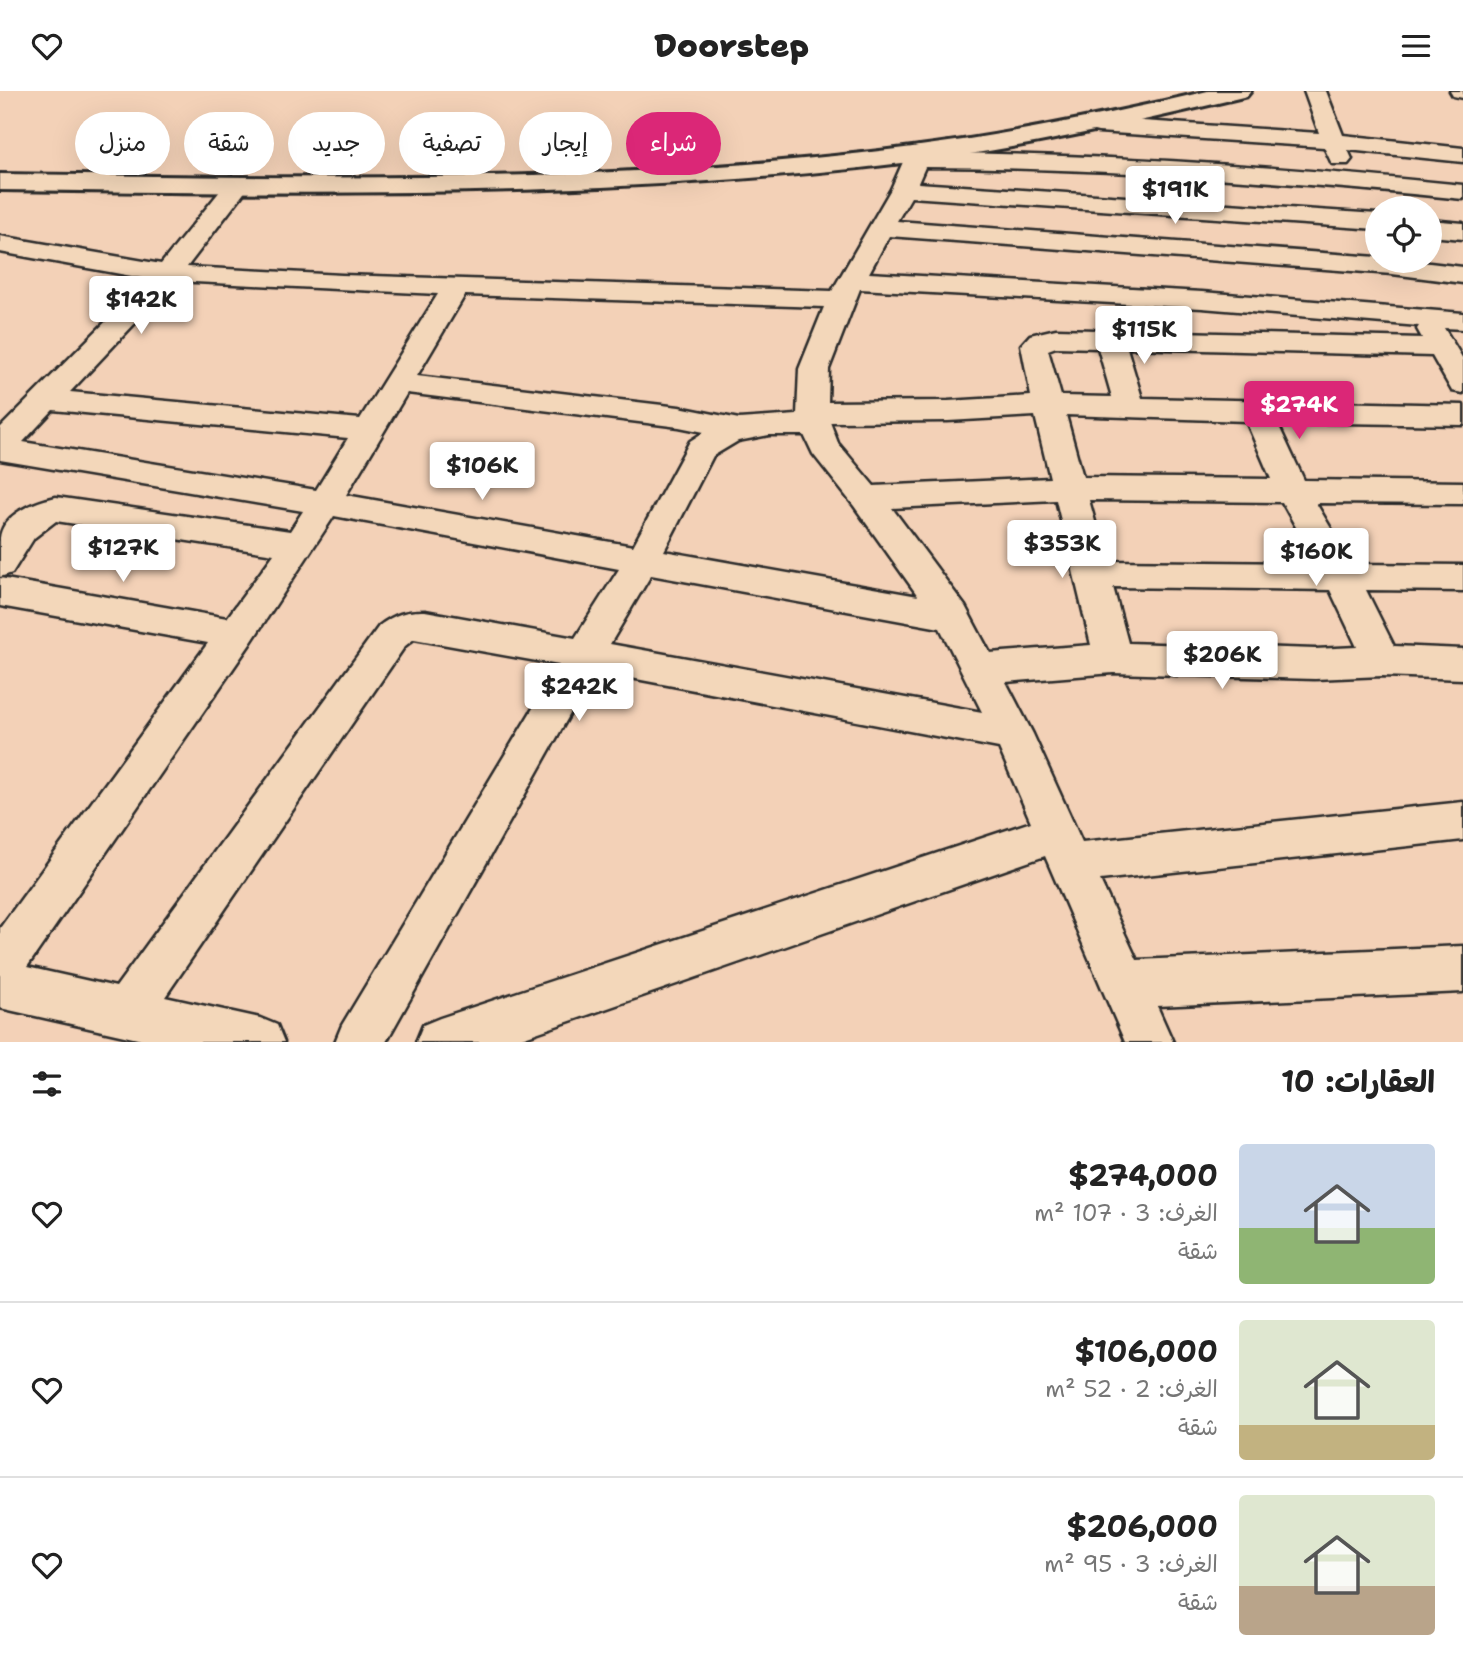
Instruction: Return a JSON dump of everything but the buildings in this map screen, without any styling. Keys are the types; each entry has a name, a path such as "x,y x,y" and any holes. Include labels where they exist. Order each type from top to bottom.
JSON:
{"street":[{"path":"913,168 1239,91"},
{"path":"1315,91 1332,141 1365,212"},
{"path":"1098,125 1332,141 1463,155"},
{"path":"0,182 503,185 750,169 913,168 1035,159 1349,180 1463,192"},
{"path":"913,168 883,228 845,289 814,369 814,419 824,447 866,498 952,617 981,669 1013,734 1149,1042"},
{"path":"913,168 1365,240"},
{"path":"0,448 169,272 237,185"},
{"path":"883,228 1365,242"},
{"path":"1442,228 1463,231"},
{"path":"5,252 190,275 457,286 845,289 1202,300 1463,321"},
{"path":"1442,267 1463,275"},
{"path":"1398,273 1463,384"},
{"path":"0,967 299,545 457,286"},
{"path":"1113,658 1035,345 1048,339 1443,348"},
{"path":"1110,340 1130,408"},
{"path":"398,383 679,417 737,429"},
{"path":"46,400 370,430"},
{"path":"359,1042 584,655 643,559 701,449 716,437 751,426 814,419 1048,405 1463,415"},
{"path":"1257,411 1293,492 1341,576 1382,661"},
{"path":"0,448 643,559 952,617"},
{"path":"866,498 1070,488 1463,493"},
{"path":"0,564 25,523 42,511 56,509 299,545"},
{"path":"1090,574 1463,577"},
{"path":"0,592 237,634"},
{"path":"126,1013 392,636 406,625 425,625 1013,734"},
{"path":"981,669 1113,658 1315,664 1382,661 1463,664"},
{"path":"440,1042 1063,848 1463,821"},
{"path":"1124,985 1463,969"},
{"path":"0,985 260,1042"}]}
